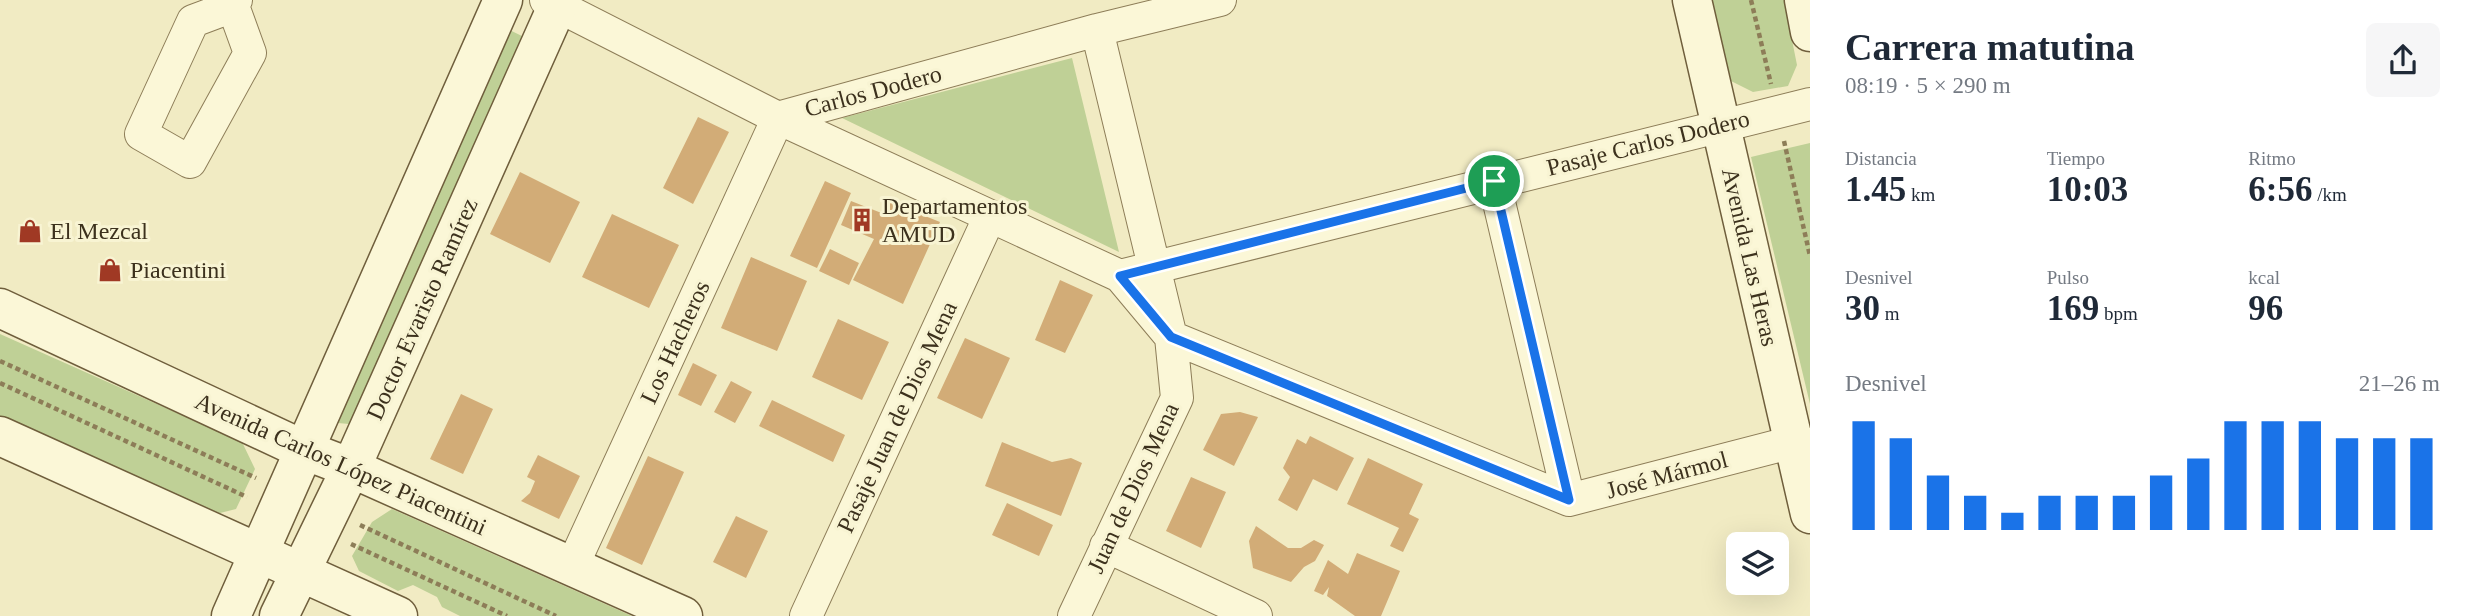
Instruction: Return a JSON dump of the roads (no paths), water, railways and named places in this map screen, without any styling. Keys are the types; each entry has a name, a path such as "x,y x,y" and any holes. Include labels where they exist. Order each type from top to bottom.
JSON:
{"main road":[{"name":"Doctor Evaristo Ramírez","path":"231,616 503,0"},
{"name":"Avenida Las Heras","path":"1692,0 1719,125 1802,443 1810,514"},
{"path":"1804,0 1810,32"},
{"name":"Doctor Evaristo Ramírez","path":"279,616 351,468 555,2"},
{"name":"Avenida Carlos López Piacentini","path":"0,308 304,450 351,468 683,616"},
{"path":"0,436 398,616"}],"street":[{"name":"Carlos Dodero","path":"555,2 778,118 1097,30 1220,0"},
{"path":"234,3 250,53 190,162 141,134 193,21 234,3"},
{"name":"Juan de Dios Mena","path":"1074,616 1177,398 1171,337 1097,30"},
{"name":"Pasaje Carlos Dodero","path":"1120,276 1810,104"},
{"path":"778,118 989,218 1120,276 1171,337 1569,500"},
{"name":"Los Hacheros","path":"572,567 778,118"},
{"path":"1494,181 1569,500"},
{"name":"Pasaje Juan de Dios Mena","path":"806,616 989,218"},
{"name":"José Mármol","path":"1569,500 1802,443"},
{"path":"1106,546 1256,616"}],"place":[{"name":"Departamentos AMUD","path":"862,220"},
{"name":"El Mezcal","path":"30,231"},
{"name":"Piacentini","path":"110,270"}]}
